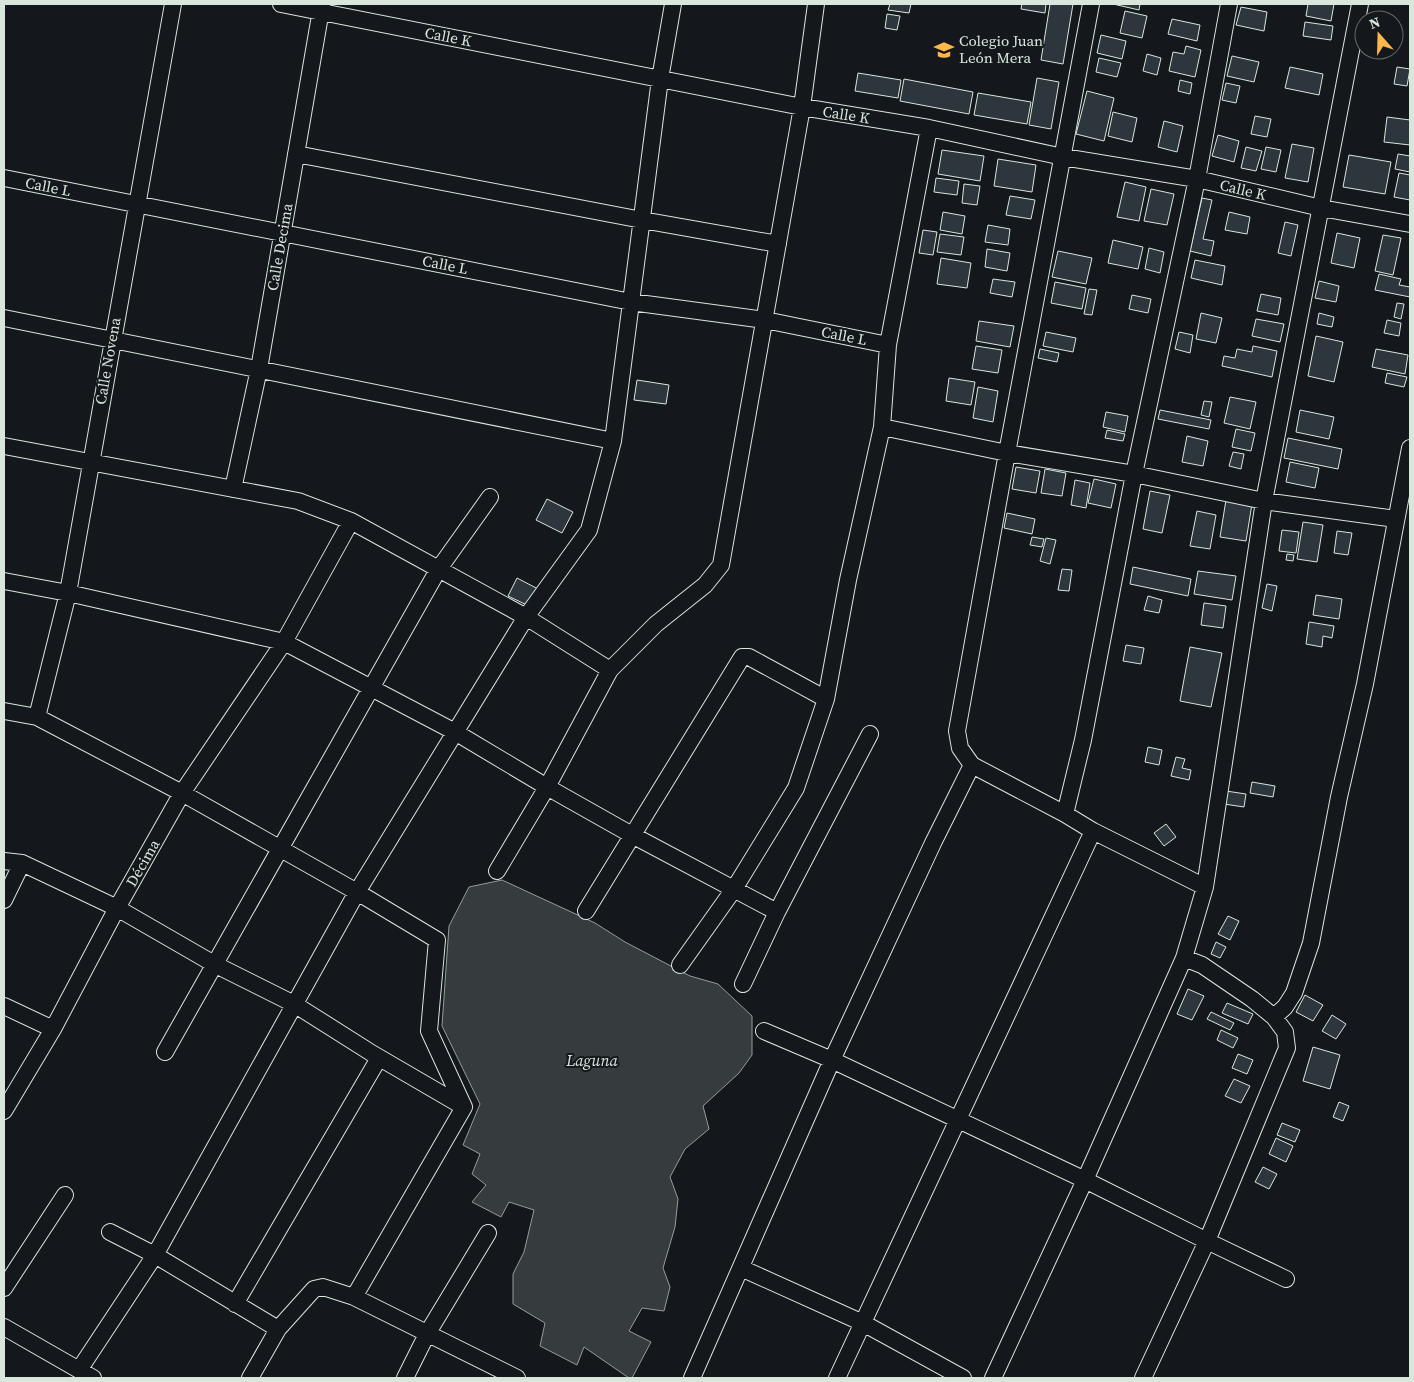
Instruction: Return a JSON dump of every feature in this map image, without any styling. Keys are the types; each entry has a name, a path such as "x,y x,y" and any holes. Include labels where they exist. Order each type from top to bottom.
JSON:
{"street":[{"name":"Calle Novena","path":"37,717 68,593 173,4"},
{"name":"Calle K","path":"281,4 321,8 660,79 802,107 929,128 1063,157 1197,179 1320,208 1410,224"},
{"path":"4,1327 86,1374 155,1255 357,892 526,617 589,530 612,441 660,79 674,4"},
{"path":"497,871 547,787 610,670 656,624 705,585 721,565 802,107 816,4"},
{"path":"1091,4 1007,453 958,731 960,748 972,765 1066,814 1093,831 1205,887"},
{"path":"1066,814 1083,740 1134,474 1197,179 1230,4"},
{"path":"993,1378 1085,1180 1184,958 1205,887 1264,501 1360,4"},
{"name":"Calle Decima","path":"234,489 259,369 321,8"},
{"path":"680,964 734,889 796,788 826,699 848,580 882,427 888,345 929,128"},
{"path":"296,154 778,244"},
{"name":"Calle L","path":"4,178 631,302 765,320 888,345"},
{"path":"4,318 612,441"},
{"path":"882,427 1007,453 1134,474 1264,501 1396,519"},
{"path":"4,446 298,501 351,521 526,617 610,670"},
{"path":"1274,1017 1285,1007 1294,993 1311,943 1339,797 1365,684 1410,448"},
{"path":"165,1052 370,687 438,570 490,497"},
{"name":"Décima","path":"4,1111 53,1029 117,908 182,793 284,642 351,521"},
{"path":"4,582 68,593 284,642 456,732 547,787 632,835 777,912"},
{"path":"586,911 742,657 749,657 826,699"},
{"path":"4,711 37,717 182,793 357,892 437,940 429,1031 464,1107"},
{"path":"743,984 777,912 870,734"},
{"path":"692,1378 832,1060 933,843 972,765"},
{"path":"837,1378 1093,831"},
{"path":"4,860 22,864 117,908 214,964 294,1004 379,1058 464,1107"},
{"path":"4,900 22,864"},
{"path":"1143,1378 1207,1241 1287,1048 1285,1032 1274,1017 1252,999 1202,965 1184,958"},
{"path":"4,1006 53,1029"},
{"path":"764,1031 832,1060 1085,1180 1286,1279"},
{"path":"235,1304 379,1058"},
{"path":"354,1297 464,1107"},
{"path":"4,1288 65,1195"},
{"path":"110,1232 155,1255 278,1328"},
{"path":"405,1378 427,1334 488,1234"},
{"path":"742,1268 863,1323 963,1378"},
{"path":"250,1378 278,1328 314,1289 323,1287 354,1297 517,1378"}],"water":[{"name":"Laguna","path":"502,880 595,923 625,942 690,976 718,984 752,1016 752,1055 739,1073 703,1106 709,1129 685,1149 670,1177 678,1199 675,1227 663,1268 670,1287 664,1311 642,1308 629,1331 651,1342 632,1378 629,1378 584,1347 577,1365 540,1346 545,1323 513,1304 513,1274 524,1252 534,1210 509,1202 501,1217 472,1202 486,1185 472,1174 480,1154 463,1145 480,1104 442,1026 449,926 469,887"}],"building":[{"path":"890,4 911,4 909,13 888,10"},
{"path":"1022,4 1046,4 1045,13 1021,9"},
{"path":"1050,4 1073,4 1063,64 1041,60"},
{"path":"1113,4 1140,4 1139,10"},
{"path":"1308,4 1334,4 1331,21 1306,16"},
{"path":"1241,7 1267,12 1264,31 1236,25"},
{"path":"1125,11 1147,16 1142,38 1120,33"},
{"path":"887,14 900,16 897,30 885,28"},
{"path":"1172,19 1200,25 1197,41 1168,34"},
{"path":"1305,22 1333,26 1331,40 1303,36"},
{"path":"1101,35 1126,41 1122,59 1097,53"},
{"path":"1186,46 1201,50 1195,77 1169,71 1173,52 1184,54"},
{"path":"1147,54 1161,58 1157,75 1143,71"},
{"path":"1232,56 1259,62 1254,82 1227,76"},
{"path":"1099,58 1121,63 1117,77 1096,72"},
{"path":"1290,67 1323,74 1319,95 1285,88"},
{"path":"1397,67 1410,69 1407,86 1394,84"},
{"path":"858,73 901,80 898,98 855,91"},
{"path":"1037,78 1059,82 1051,129 1029,125"},
{"path":"904,79 973,92 969,114 900,101"},
{"path":"1180,80 1192,83 1190,94 1178,91"},
{"path":"1226,83 1240,86 1236,103 1222,100"},
{"path":"1087,91 1114,98 1104,141 1076,134"},
{"path":"978,93 1031,102 1027,124 974,115"},
{"path":"1113,112 1137,118 1132,142 1108,136"},
{"path":"1255,116 1271,119 1267,137 1251,134"},
{"path":"1387,117 1410,120 1410,145 1384,142"},
{"path":"1164,121 1183,126 1177,152 1158,147"},
{"path":"1218,135 1239,141 1234,162 1212,156"},
{"path":"1292,144 1314,148 1308,182 1285,178"},
{"path":"1246,147 1262,151 1256,171 1241,168"},
{"path":"1266,147 1281,150 1276,172 1261,169"},
{"path":"942,150 984,156 980,181 938,174"},
{"path":"1398,154 1410,156 1410,172 1395,169"},
{"path":"1349,155 1391,162 1385,194 1343,187"},
{"path":"998,159 1036,165 1032,192 994,186"},
{"path":"1399,173 1410,175 1410,200 1394,197"},
{"path":"936,178 959,181 957,195 934,192"},
{"path":"1125,182 1146,187 1139,221 1117,217"},
{"path":"964,184 980,186 977,205 962,203"},
{"path":"1151,189 1174,194 1167,225 1144,221"},
{"path":"1010,196 1035,200 1031,219 1006,215"},
{"path":"1202,198 1212,200 1203,239 1214,241 1211,256 1190,251"},
{"path":"943,212 965,216 962,234 940,230"},
{"path":"1229,212 1250,217 1247,234 1225,230"},
{"path":"1285,222 1298,225 1291,256 1278,253"},
{"path":"988,225 1010,229 1008,245 985,242"},
{"path":"923,230 937,232 933,255 919,253"},
{"path":"1337,233 1360,238 1354,268 1331,263"},
{"path":"940,234 964,237 961,255 937,252"},
{"path":"1383,235 1401,238 1393,275 1375,271"},
{"path":"1113,240 1143,247 1138,269 1108,263"},
{"path":"1149,248 1164,252 1160,273 1145,269"},
{"path":"987,249 1010,253 1007,271 985,267"},
{"path":"1058,251 1092,258 1086,284 1052,277"},
{"path":"941,258 971,263 967,288 937,284"},
{"path":"1195,260 1225,266 1222,285 1191,278"},
{"path":"1379,274 1401,279 1399,285 1410,287 1410,297 1375,290"},
{"path":"993,279 1015,282 1012,297 990,293"},
{"path":"1319,281 1339,286 1336,302 1315,298"},
{"path":"1055,282 1086,288 1082,309 1051,303"},
{"path":"1089,289 1097,290 1092,315 1084,314"},
{"path":"1261,294 1281,298 1278,315 1257,311"},
{"path":"1132,295 1151,299 1148,313 1129,309"},
{"path":"1397,303 1404,304 1401,319 1394,317"},
{"path":"1201,313 1222,318 1216,343 1196,339"},
{"path":"1319,313 1334,317 1332,327 1317,324"},
{"path":"1256,319 1284,324 1280,342 1252,336"},
{"path":"1387,320 1401,323 1399,336 1384,333"},
{"path":"979,321 1014,326 1010,347 976,341"},
{"path":"1046,332 1076,338 1073,352 1043,346"},
{"path":"1179,332 1193,335 1190,353 1175,349"},
{"path":"1316,336 1343,342 1334,382 1308,376"},
{"path":"976,346 1002,350 998,373 972,369"},
{"path":"1253,346 1277,351 1272,377 1222,366 1224,356 1235,358 1237,349 1252,352"},
{"path":"1040,349 1059,353 1057,362 1038,358"},
{"path":"1376,349 1408,355 1405,374 1372,367"},
{"path":"1387,373 1407,377 1404,387 1385,383"},
{"path":"949,378 975,382 971,405 946,401"},
{"path":"637,380 669,385 666,404 634,400"},
{"path":"978,387 998,391 993,422 973,418"},
{"path":"1230,397 1256,402 1250,429 1224,423"},
{"path":"1204,401 1212,402 1209,417 1201,415"},
{"path":"1160,410 1211,420 1209,429 1158,419"},
{"path":"1300,410 1334,417 1329,439 1296,432"},
{"path":"1106,412 1128,416 1125,432 1103,427"},
{"path":"1236,429 1255,433 1251,451 1232,447"},
{"path":"1107,430 1125,434 1123,441 1105,438"},
{"path":"1187,436 1208,441 1203,466 1182,462"},
{"path":"1288,438 1342,449 1338,469 1284,458"},
{"path":"1233,452 1244,454 1241,469 1229,466"},
{"path":"1290,462 1319,468 1315,488 1286,482"},
{"path":"1016,467 1040,471 1036,493 1012,489"},
{"path":"1045,469 1066,473 1062,496 1041,493"},
{"path":"1094,479 1116,484 1111,508 1088,503"},
{"path":"1075,480 1090,483 1086,508 1071,505"},
{"path":"1150,491 1170,495 1162,533 1143,529"},
{"path":"547,499 573,512 562,533 536,520"},
{"path":"1226,500 1252,504 1246,541 1220,537"},
{"path":"1197,511 1216,515 1210,549 1190,546"},
{"path":"1007,513 1035,519 1032,534 1004,528"},
{"path":"1303,522 1323,525 1317,562 1297,559"},
{"path":"1282,530 1299,532 1296,553 1279,551"},
{"path":"1337,531 1352,533 1348,555 1334,553"},
{"path":"1032,537 1044,539 1042,547 1030,545"},
{"path":"1046,538 1056,540 1050,564 1040,561"},
{"path":"1287,554 1294,555 1293,561 1286,560"},
{"path":"1133,567 1191,579 1188,596 1130,584"},
{"path":"1062,569 1072,570 1069,591 1058,590"},
{"path":"1198,571 1236,576 1232,600 1194,594"},
{"path":"517,578 540,590 531,607 508,596"},
{"path":"1267,584 1277,586 1272,611 1262,608"},
{"path":"1316,595 1342,599 1339,619 1313,615"},
{"path":"1148,596 1162,600 1159,613 1144,610"},
{"path":"1204,603 1226,606 1223,628 1201,625"},
{"path":"1309,622 1334,626 1332,638 1323,636 1322,647 1306,644"},
{"path":"1126,645 1144,648 1141,664 1123,661"},
{"path":"1190,647 1222,653 1211,707 1180,701"},
{"path":"1148,747 1162,750 1159,765 1145,762"},
{"path":"1176,757 1185,759 1182,768 1191,770 1189,780 1171,776"},
{"path":"1252,782 1275,786 1273,797 1250,793"},
{"path":"1226,791 1246,794 1244,807 1224,804"},
{"path":"1166,824 1176,837 1164,846 1154,833"},
{"path":"1228,916 1239,921 1230,940 1218,934"},
{"path":"1216,942 1226,947 1220,958 1211,954"},
{"path":"1188,989 1204,996 1192,1020 1177,1014"},
{"path":"1305,995 1323,1005 1313,1021 1296,1012"},
{"path":"1227,1003 1253,1014 1248,1024 1222,1013"},
{"path":"1211,1012 1234,1023 1230,1030 1207,1019"},
{"path":"1332,1015 1346,1024 1336,1039 1322,1031"},
{"path":"1221,1030 1238,1038 1233,1048 1217,1040"},
{"path":"1313,1047 1340,1055 1330,1089 1303,1081"},
{"path":"1238,1054 1253,1060 1247,1074 1232,1068"},
{"path":"1234,1079 1250,1086 1241,1103 1225,1096"},
{"path":"1339,1102 1349,1106 1343,1121 1333,1117"},
{"path":"1282,1123 1300,1130 1295,1142 1277,1135"},
{"path":"1276,1138 1293,1146 1286,1162 1269,1154"},
{"path":"1263,1167 1277,1174 1269,1189 1255,1182"}],"place":[{"name":"Colegio Juan León Mera","path":"944,50"}]}
